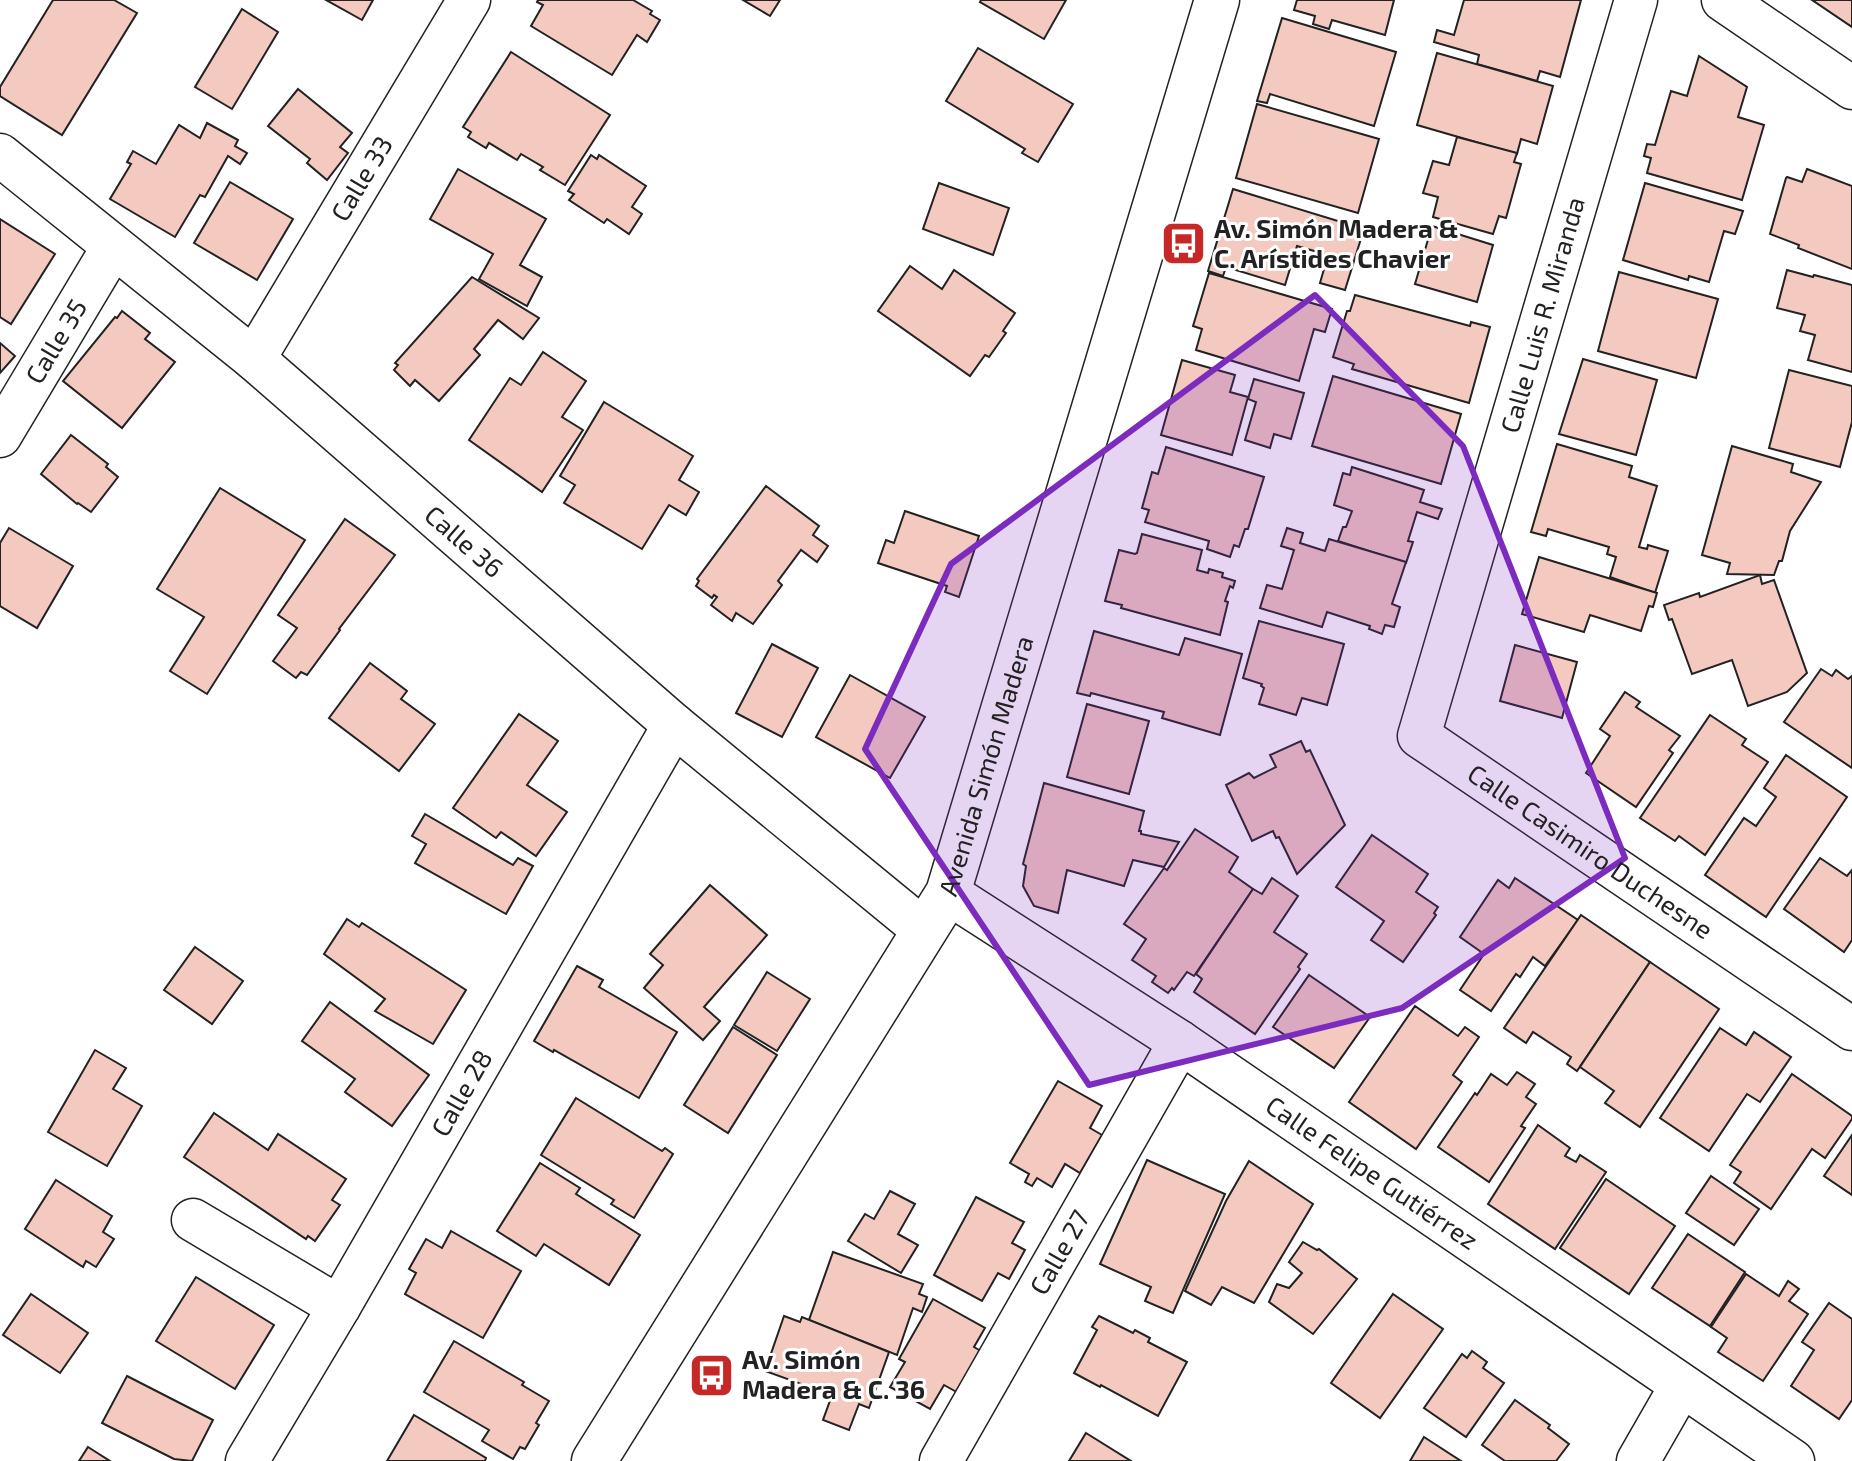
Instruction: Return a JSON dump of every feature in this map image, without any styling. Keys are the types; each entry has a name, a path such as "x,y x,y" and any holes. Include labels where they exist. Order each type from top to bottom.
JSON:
{"street":[{"name":"Calle 33","path":"254,359 469,0"},
{"name":"Avenida Simón Madera","path":"594,1461 948,893 1217,0"},
{"name":"Calle Luis R. Miranda","path":"1451,630 1636,0"},
{"path":"1723,0 1852,88"},
{"name":"Calle 36","path":"0,155 254,359 674,725 925,931"},
{"name":"Calle 35","path":"0,436 113,247"},
{"name":"Calle Casimiro Duchesne","path":"1451,630 1419,736 1852,1029"},
{"name":"Calle 28","path":"247,1461 674,725"},
{"name":"Calle Felipe Gutiérrez","path":"948,893 1180,1042 1793,1461"},
{"name":"Calle 27","path":"941,1461 1180,1042"},
{"path":"193,1220 339,1307"},
{"path":"1638,1461 1681,1386"}],"highlighted area":[{"path":"1315,295 1463,446 1625,858 1402,1008 1089,1085 865,749 951,564"}],"building":[{"path":"53,0 114,0 137,13 62,135 0,96 0,87"},
{"path":"326,0 373,0 362,20"},
{"path":"538,0 633,0 652,11 650,14 660,20 647,42 637,35 612,75 531,26 543,5"},
{"path":"743,0 780,0 770,16"},
{"path":"981,0 1066,0 1044,39"},
{"path":"1297,0 1394,0 1385,35 1332,20 1329,29 1313,24 1315,16 1294,10"},
{"path":"1464,0 1581,0 1560,77 1540,71 1537,81 1477,64 1479,55 1434,42 1437,30 1454,35"},
{"path":"1812,0 1852,0 1852,27"},
{"path":"242,9 278,32 232,109 195,87"},
{"path":"1282,18 1396,52 1374,126 1270,94 1267,103 1257,101"},
{"path":"978,48 1073,104 1038,162 1022,153 1025,149 946,101"},
{"path":"511,52 610,115 565,185 521,154 517,160 489,143 486,148 468,137 471,132 463,127"},
{"path":"1437,53 1553,86 1537,144 1521,139 1517,154 1417,125"},
{"path":"1699,56 1747,87 1738,117 1764,125 1742,200 1647,173 1651,158 1644,156 1647,144 1655,145 1671,91 1687,96"},
{"path":"298,89 352,133 340,147 348,153 327,180 307,163 310,159 268,126"},
{"path":"1257,104 1379,139 1358,213 1236,178"},
{"path":"207,123 238,140 235,146 247,153 240,164 228,156 205,197 200,195 175,237 110,199 131,164 127,162 133,151 156,164 179,125 200,138"},
{"path":"1457,137 1517,153 1514,162 1521,164 1506,218 1499,216 1493,234 1433,217 1438,197 1423,193 1433,161 1449,165"},
{"path":"591,155 597,159 599,155 646,186 632,207 642,214 629,234 607,219 604,223 569,200 574,194 568,191"},
{"path":"458,169 546,219 520,265 542,277 527,306 479,279 493,254 430,219"},
{"path":"1807,169 1852,186 1852,269 1770,234 1786,178 1802,182"},
{"path":"230,182 293,219 257,280 194,243"},
{"path":"939,183 1009,208 993,255 923,229"},
{"path":"1645,183 1743,211 1735,234 1724,231 1709,282 1689,276 1688,280 1623,260"},
{"path":"1233,189 1364,229 1345,290 1320,283 1328,255 1297,246 1285,285 1226,267 1223,276 1208,271"},
{"path":"0,219 55,254 11,324 0,317"},
{"path":"1432,226 1493,245 1477,302 1415,284"},
{"path":"910,266 942,289 954,270 1015,313 1003,331 1006,333 989,357 985,355 970,376 878,311"},
{"path":"1787,270 1852,285 1852,372 1808,360 1815,335 1800,331 1805,315 1777,308"},
{"path":"1619,272 1718,299 1696,378 1598,351"},
{"path":"1209,273 1332,309 1325,332 1314,329 1299,381 1196,350 1202,329 1193,326"},
{"path":"472,277 539,318 523,339 498,320 474,349 480,355 439,401 415,380 410,386 394,370 398,365 395,363"},
{"path":"1355,295 1470,326 1471,322 1490,327 1469,403 1352,369 1354,364 1333,357"},
{"path":"122,311 150,333 145,339 175,362 122,428 63,381"},
{"path":"0,343 15,356 0,373"},
{"path":"543,352 586,381 562,417 583,430 542,492 469,440 510,378 521,385"},
{"path":"1583,359 1657,380 1636,455 1559,434"},
{"path":"1182,360 1235,375 1230,392 1248,397 1232,455 1161,435"},
{"path":"1789,370 1852,386 1852,422 1840,467 1769,448"},
{"path":"1333,376 1461,414 1441,484 1312,446"},
{"path":"1254,379 1304,393 1291,439 1274,434 1270,448 1245,440 1256,402 1248,399"},
{"path":"604,402 693,456 679,480 699,492 686,515 669,505 642,549 564,503 575,485 560,476"},
{"path":"71,435 108,464 106,467 118,477 91,512 41,474"},
{"path":"1557,444 1632,466 1629,477 1657,486 1639,547 1647,549 1648,545 1668,551 1655,593 1610,577 1616,557 1607,554 1609,547 1548,529 1546,536 1531,532"},
{"path":"1732,446 1793,464 1791,472 1821,482 1790,531 1782,561 1779,561 1774,575 1727,574 1730,563 1702,555"},
{"path":"1166,447 1264,477 1248,529 1245,529 1239,547 1234,545 1230,557 1207,549 1209,541 1145,522 1149,510 1142,508 1152,472 1158,474"},
{"path":"1352,467 1424,490 1420,502 1442,509 1438,519 1417,512 1408,541 1413,542 1406,563 1338,541 1352,511 1334,505 1343,473 1350,475"},
{"path":"766,486 819,526 813,535 828,546 817,562 801,550 778,581 782,585 753,624 736,613 732,621 711,605 717,597 714,595 712,598 696,586 697,579"},
{"path":"220,488 305,540 207,694 170,671 204,617 157,589"},
{"path":"905,511 979,536 959,597 945,592 947,586 878,563 886,540 894,543"},
{"path":"345,519 395,555 307,675 301,672 296,678 273,661 297,628 278,615"},
{"path":"9,528 73,566 37,628 0,606 0,543"},
{"path":"1287,528 1303,533 1300,543 1325,551 1329,539 1406,562 1392,604 1400,607 1394,627 1385,625 1382,634 1369,629 1370,626 1327,612 1322,627 1260,608 1267,585 1282,589 1294,550 1281,546"},
{"path":"1142,534 1202,550 1197,570 1223,573 1222,577 1235,581 1225,601 1228,602 1220,635 1105,601 1119,550 1137,553"},
{"path":"1539,557 1657,593 1641,631 1590,615 1584,632 1522,614"},
{"path":"1760,575 1762,584 1774,580 1807,673 1787,692 1748,706 1732,660 1692,674 1664,605 1699,593 1700,597"},
{"path":"1259,621 1344,644 1327,705 1302,698 1296,715 1259,704 1264,688 1262,684 1243,678"},
{"path":"1094,631 1179,655 1185,638 1242,654 1220,735 1162,718 1164,712 1091,693 1090,696 1077,693"},
{"path":"772,644 818,668 782,737 736,713"},
{"path":"1515,645 1577,662 1562,718 1500,701"},
{"path":"370,663 407,691 401,699 435,724 399,771 329,718"},
{"path":"1821,669 1832,676 1836,670 1848,679 1852,676 1852,768 1784,722"},
{"path":"850,675 925,717 890,778 816,737"},
{"path":"1625,692 1640,702 1636,707 1680,736 1669,750 1673,753 1636,807 1586,773 1610,736 1600,729"},
{"path":"1087,704 1149,721 1129,794 1067,777"},
{"path":"519,714 558,741 527,785 567,812 536,856 501,832 496,838 453,808"},
{"path":"1710,715 1746,739 1742,745 1768,762 1705,855 1679,836 1675,841 1640,818"},
{"path":"1301,741 1306,752 1310,750 1345,825 1297,874 1273,831 1252,841 1226,785 1249,773 1254,778 1276,767 1270,755"},
{"path":"1786,755 1847,797 1766,917 1705,875 1744,818 1756,826 1776,797 1764,788"},
{"path":"1044,783 1144,811 1141,834 1179,842 1164,867 1133,860 1124,886 1067,870 1058,913 1034,906 1023,886 1026,866 1023,864"},
{"path":"425,814 513,865 518,858 533,866 506,914 415,863 426,844 412,836"},
{"path":"1195,829 1238,857 1229,872 1253,889 1194,976 1187,972 1174,990 1172,988 1168,993 1152,982 1156,976 1132,960 1146,939 1124,924"},
{"path":"1372,835 1428,874 1416,892 1438,907 1434,913 1436,915 1403,962 1371,940 1384,921 1336,887"},
{"path":"1820,858 1847,876 1852,870 1852,940 1844,952 1784,909"},
{"path":"1272,878 1298,896 1274,932 1307,954 1255,1034 1194,992 1202,979 1196,974 1253,889 1262,894"},
{"path":"1515,878 1578,920 1545,966 1533,957 1520,977 1516,974 1491,1011 1460,990 1484,954 1460,937 1498,880 1509,888"},
{"path":"710,885 767,935 704,1007 720,1021 703,1040 644,988 663,965 650,954"},
{"path":"1581,915 1650,962 1577,1071 1567,1064 1571,1057 1533,1032 1526,1043 1504,1028"},
{"path":"347,919 359,927 362,923 466,990 433,1044 375,1011 385,999 324,954"},
{"path":"195,947 243,981 212,1024 164,990"},
{"path":"1650,962 1719,1009 1640,1127 1605,1103 1614,1091 1580,1067"},
{"path":"577,966 603,980 599,987 677,1032 639,1098 534,1041"},
{"path":"767,972 810,999 777,1051 734,1025"},
{"path":"1309,975 1370,1017 1334,1068 1273,1027"},
{"path":"330,1002 429,1075 392,1126 345,1092 355,1079 302,1041"},
{"path":"1415,1006 1458,1036 1465,1027 1479,1037 1453,1075 1462,1082 1416,1149 1349,1102"},
{"path":"733,1027 777,1055 728,1133 684,1105"},
{"path":"1720,1028 1746,1045 1754,1032 1791,1057 1760,1102 1747,1094 1709,1151 1660,1118"},
{"path":"95,1050 126,1068 113,1089 142,1106 107,1166 48,1132"},
{"path":"1517,1072 1535,1084 1526,1097 1536,1104 1521,1126 1525,1128 1489,1182 1438,1147 1491,1074 1507,1085"},
{"path":"1792,1074 1852,1119 1825,1158 1812,1149 1771,1209 1734,1183 1741,1172 1730,1165"},
{"path":"1058,1081 1102,1106 1090,1128 1102,1135 1080,1173 1065,1164 1052,1187 1037,1178 1032,1186 1025,1182 1029,1174 1010,1163"},
{"path":"576,1098 662,1151 665,1148 673,1154 634,1218 611,1204 614,1200 541,1155"},
{"path":"214,1113 268,1150 278,1134 346,1179 332,1200 340,1205 315,1241 308,1236 306,1239 184,1157"},
{"path":"1538,1125 1570,1148 1565,1156 1576,1162 1580,1155 1606,1172 1555,1249 1488,1204"},
{"path":"1852,1135 1852,1195 1824,1176"},
{"path":"1147,1160 1225,1194 1173,1313 1145,1301 1151,1287 1100,1264"},
{"path":"1249,1161 1313,1204 1254,1303 1222,1287 1211,1305 1185,1291 1226,1201"},
{"path":"540,1163 580,1188 576,1194 640,1235 609,1285 544,1244 536,1256 497,1231"},
{"path":"1711,1176 1759,1209 1734,1245 1686,1213"},
{"path":"1606,1179 1675,1226 1629,1294 1560,1248"},
{"path":"56,1180 112,1216 103,1232 114,1239 96,1267 86,1261 83,1267 25,1229"},
{"path":"890,1191 915,1204 898,1234 918,1245 901,1273 848,1241 865,1214 874,1219"},
{"path":"976,1197 1024,1222 1012,1243 1025,1250 1009,1279 998,1273 982,1301 934,1275"},
{"path":"451,1231 521,1271 483,1338 405,1294 416,1273 409,1269 426,1239 442,1248"},
{"path":"1688,1234 1745,1272 1710,1326 1652,1288"},
{"path":"1303,1242 1319,1249 1357,1279 1313,1334 1269,1302 1277,1284 1289,1288 1302,1273 1289,1262"},
{"path":"833,1252 923,1284 919,1294 927,1297 922,1312 913,1308 897,1355 809,1320"},
{"path":"1746,1274 1779,1296 1788,1281 1799,1289 1789,1301 1808,1314 1763,1381 1718,1352 1727,1338 1711,1327"},
{"path":"196,1277 274,1325 235,1389 156,1341"},
{"path":"31,1294 88,1333 60,1373 3,1335"},
{"path":"1393,1294 1443,1329 1380,1418 1331,1383"},
{"path":"933,1299 985,1328 974,1347 986,1354 962,1395 944,1385 930,1409 890,1387 905,1362 899,1359"},
{"path":"1829,1303 1852,1319 1852,1400 1839,1419 1791,1386 1814,1350 1802,1342"},
{"path":"784,1316 800,1322 802,1317 889,1352 869,1408 859,1404 849,1430 823,1420 832,1395 765,1371"},
{"path":"1099,1316 1133,1333 1135,1330 1150,1338 1148,1342 1187,1362 1158,1416 1074,1373 1097,1330 1092,1327"},
{"path":"454,1341 524,1382 522,1385 549,1401 525,1449 520,1447 513,1459 482,1441 489,1430 424,1392"},
{"path":"1472,1351 1487,1362 1483,1368 1504,1383 1466,1437 1424,1408 1462,1354 1467,1358"},
{"path":"127,1376 213,1420 192,1461 174,1459 102,1423"},
{"path":"1515,1400 1550,1425 1548,1428 1569,1444 1556,1461 1505,1461 1482,1445"},
{"path":"414,1415 486,1458 485,1461 387,1461"},
{"path":"1086,1433 1131,1461 1069,1461"},
{"path":"1424,1437 1461,1461 1410,1461"},
{"path":"88,1447 110,1461 79,1461"}],"place":[{"name":"Av. Simón Madera & C. Arístides Chavier","path":"1183,244"},
{"name":"Av. Simón Madera & C. 36","path":"711,1375"}]}
